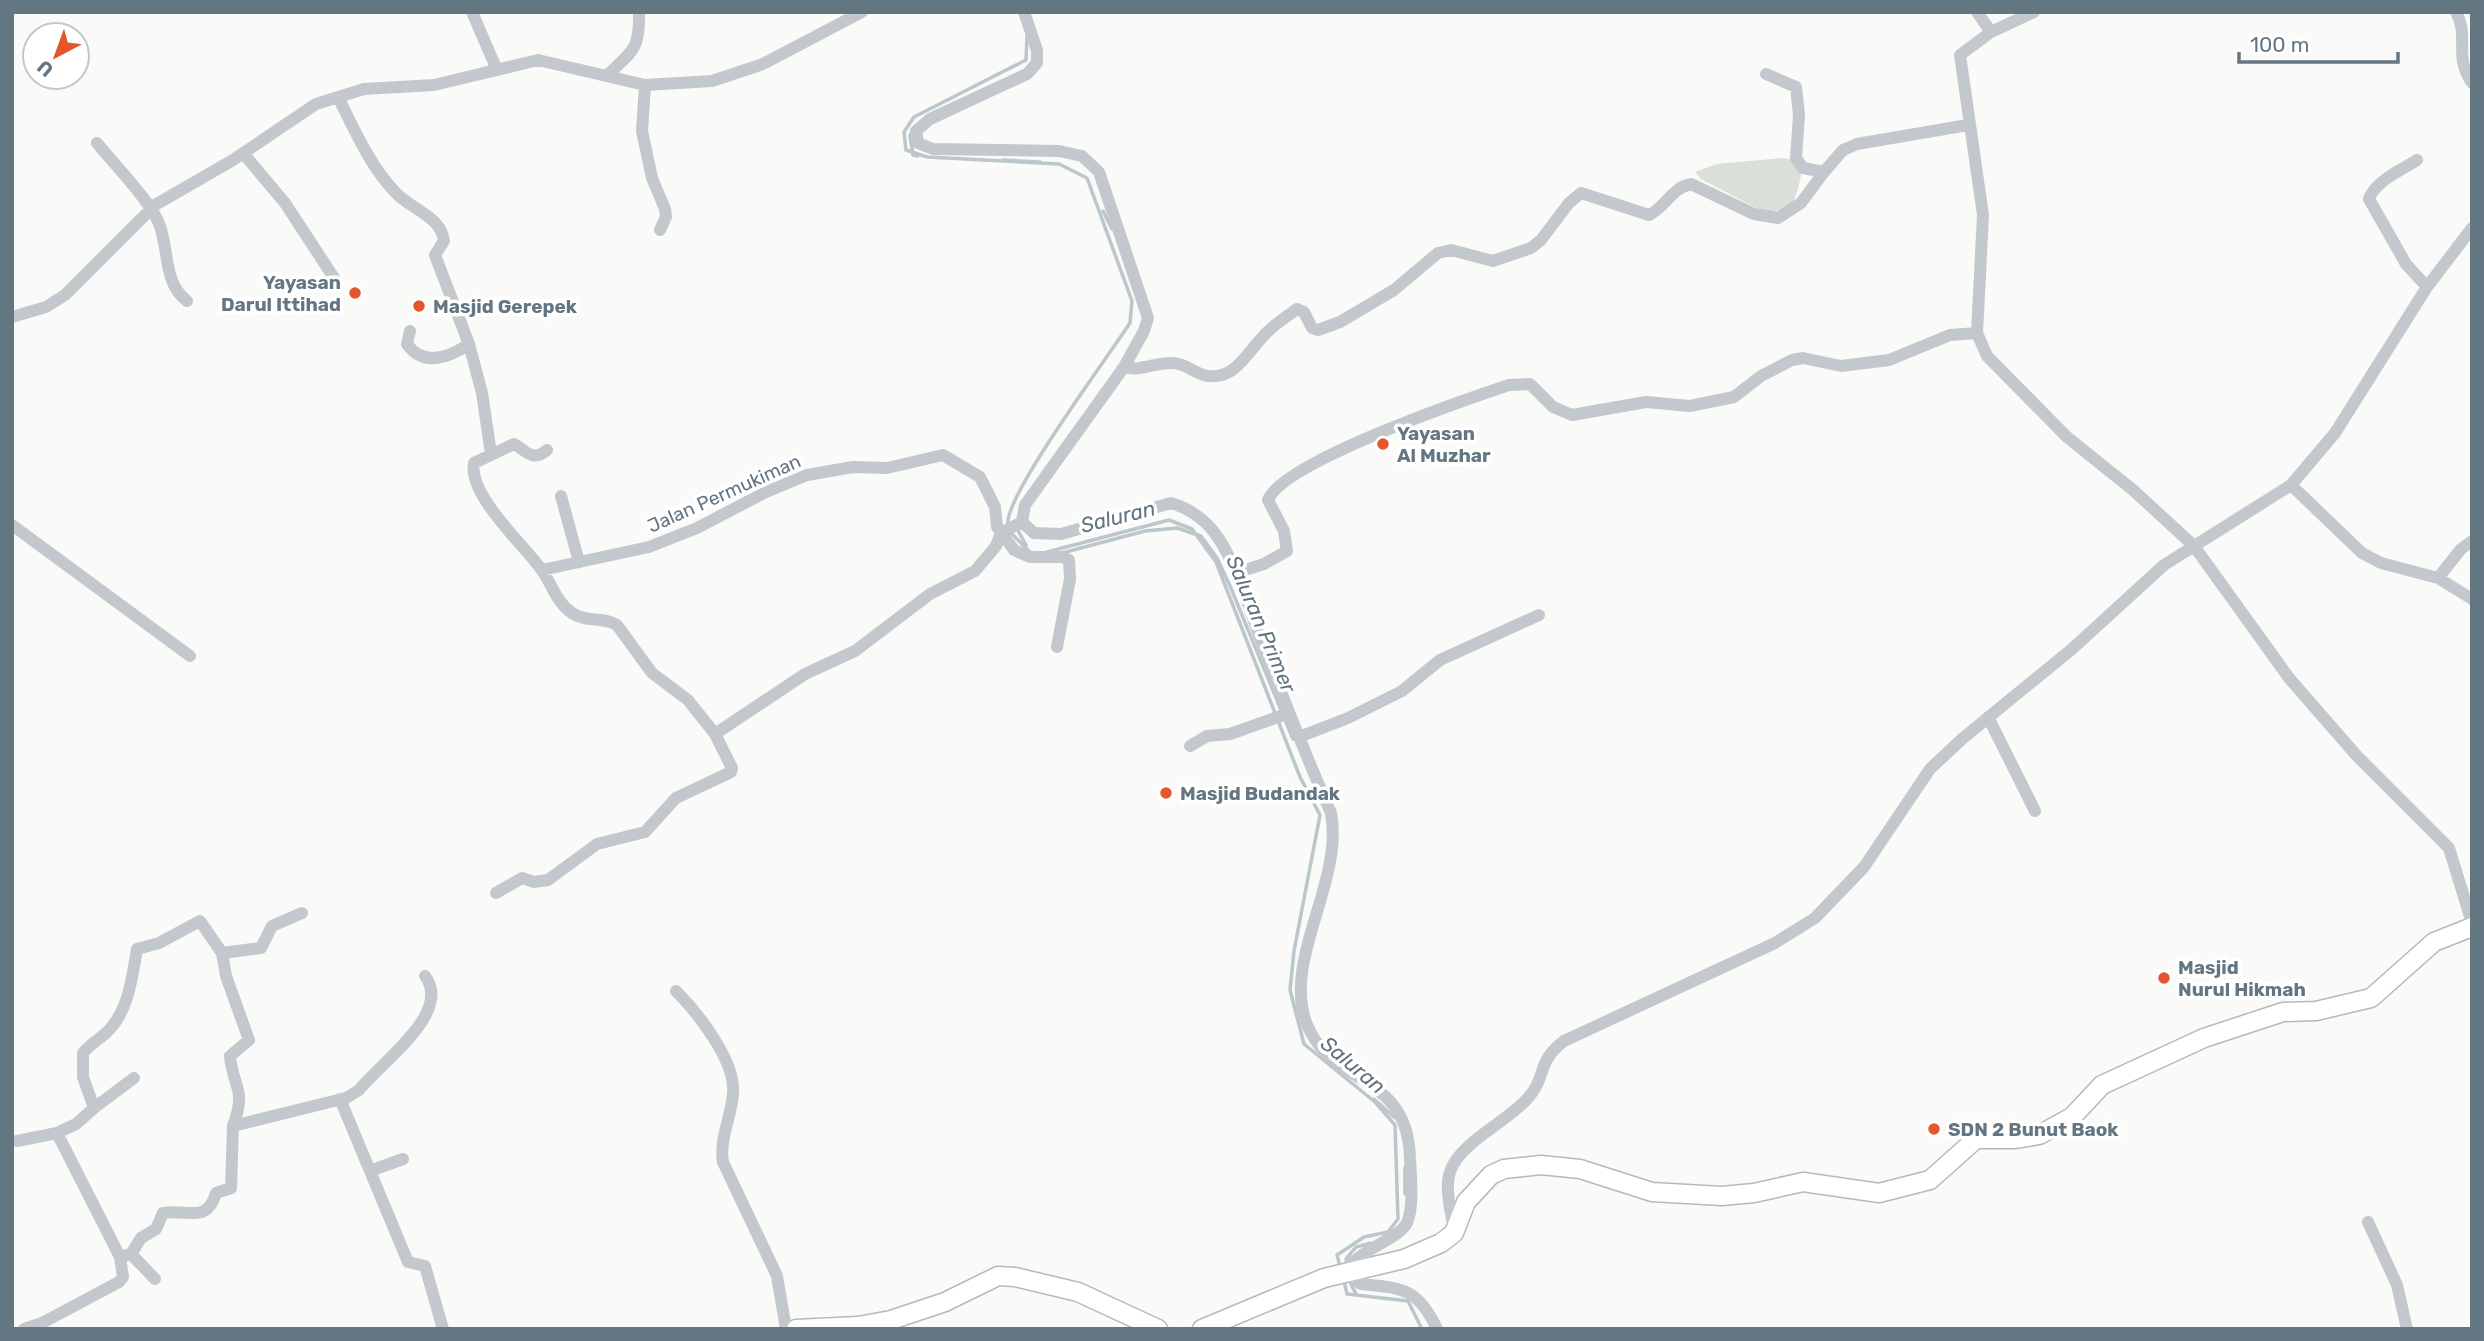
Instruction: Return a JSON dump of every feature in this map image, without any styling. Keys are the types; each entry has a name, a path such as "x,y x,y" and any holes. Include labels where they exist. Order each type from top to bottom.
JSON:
{"street":[{"path":"472,12 497,71"},
{"path":"606,76 635,48 639,38 639,12"},
{"path":"12,317 46,307 65,295 150,211 316,104 364,89 434,85 538,60 645,85 712,81 763,64 862,12"},
{"path":"715,734 805,674 855,651 930,594 975,571 996,546 1003,532 1020,523 1025,505 1032,494 1124,367 1144,331 1148,318 1099,172 1082,156 1059,151 933,149 920,145 915,136 916,131 930,119 1027,74 1037,63 1037,50 1024,12"},
{"path":"1977,12 1991,32"},
{"path":"1202,1329 1324,1278 1412,1256 1454,1233 1466,1202 1491,1175 1504,1169 1541,1165 1580,1169 1652,1192 1723,1196 1754,1193 1803,1182 1879,1193 1914,1186 1930,1180 1976,1139 2016,1139 2039,1135 2072,1117 2102,1085 2204,1038 2283,1012 2316,1011 2371,998 2434,942 2472,925 2449,848 2357,756 2289,678 2194,545 2133,490 2067,437 1987,356 1977,334 1983,215 1960,55 1991,32 2034,12"},
{"path":"2456,12 2463,30 2460,60 2472,83"},
{"path":"1766,74 1796,87 1799,115 1797,161 1801,167 1824,172"},
{"path":"645,85 642,131 652,178 666,217 660,230"},
{"path":"338,97 365,149 394,192 441,227 444,241 435,255 469,345 482,393 491,454"},
{"path":"1124,367 1136,370 1171,363 1186,365 1210,376 1233,370 1247,358 1271,328 1297,309 1304,312 1312,328 1318,330 1340,322 1394,290 1438,253 1451,250 1493,261 1531,248 1541,240 1569,203 1581,193 1649,215 1658,211 1670,194 1691,184 1754,214 1778,218 1801,203 1824,172 1849,146 1968,125"},
{"path":"97,143 156,218 164,240 171,282 187,301"},
{"path":"243,153 285,203 336,281"},
{"path":"2417,160 2387,179 2372,192 2370,199 2406,264 2427,287"},
{"path":"1454,1233 1448,1188 1449,1173 1457,1157 1528,1098 1538,1084 1542,1065 1549,1052 1564,1041 1775,943 1815,918 1864,867 1930,769 2072,649 2164,565 2291,485 2335,433 2427,287 2472,228"},
{"path":"410,331 407,344 411,349 436,360 447,359 469,345"},
{"path":"1235,573 1264,564 1287,551 1284,531 1268,500 1282,482 1344,449 1509,385 1530,384 1553,407 1572,415 1583,416 1646,402 1690,406 1734,397 1761,376 1792,360 1803,358 1841,366 1889,360 1950,335 1977,334"},
{"path":"496,893 522,877 534,882 548,880 597,844 645,832 676,798 731,772 732,768 715,734 688,700 652,673 626,633 610,621 584,620 568,611 556,597 542,570 488,505 472,465 514,444 530,456 539,456 547,450"},
{"name":"Jalan Permukiman","path":"542,570 649,547 697,528 766,492 807,475 853,467 887,468 943,455 979,477 995,507 995,520 1003,532"},
{"path":"2291,485 2362,553 2381,563 2438,578 2472,599"},
{"path":"561,496 579,562"},
{"path":"1020,523 1034,533 1061,534 1171,503 1188,508 1214,532 1235,573 1282,716 1299,737 1334,826 1328,876 1304,970 1303,1009 1312,1035 1329,1056 1350,1073 1384,1093 1404,1120 1410,1140 1406,1224 1395,1237 1356,1256 1349,1273"},
{"path":"12,524 190,656"},
{"path":"1003,532 1009,545 1022,555 1062,556 1069,560 1070,579 1057,647"},
{"path":"2438,578 2460,549 2472,541"},
{"path":"1299,737 1348,718 1402,691 1440,660 1539,615"},
{"path":"1190,746 1206,736 1230,734 1282,716"},
{"path":"1988,718 2035,811"},
{"path":"222,953 261,948 272,926 302,913"},
{"path":"24,1329 42,1324 119,1282 125,1255 141,1238 156,1229 163,1213 204,1213 214,1205 216,1193 231,1188 233,1126 241,1094 230,1056 249,1040 226,976 222,953 200,921 159,943 136,949 133,978 125,1003 109,1030 83,1052 83,1077 94,1108"},
{"path":"233,1126 341,1098 359,1090 421,1026 430,1003 432,988 425,976"},
{"path":"676,991 694,1009 731,1073 733,1093 721,1149 723,1162 777,1276 786,1329"},
{"path":"17,1141 57,1133 76,1124 134,1078"},
{"path":"341,1098 408,1262 425,1266 443,1329"},
{"path":"57,1133 125,1255 155,1279"},
{"path":"370,1171 403,1159"},
{"path":"2368,1222 2397,1285 2407,1329"},
{"path":"1349,1273 1361,1284 1407,1290 1422,1302 1437,1329"},
{"path":"796,1329 858,1326 891,1320 945,1302 998,1276 1015,1277 1078,1292 1158,1329"}],"shaded area":[{"path":"1782,158 1800,161 1800,183 1793,204 1768,214 1701,179 1695,172 1717,164"}],"waterway":[{"name":"Saluran","path":"1008,524 1011,509 1039,457 1130,323 1132,301 1087,178 1059,164 927,157 906,150 904,132 914,117 1026,60 1027,36"},
{"name":"Saluran Primer","path":"912,131 910,136 913,155 918,156"},
{"name":"Saluran","path":"1003,160 1040,162"},
{"name":"Saluran Primer","path":"1103,211 1112,229"},
{"name":"Saluran","path":"1047,552 1169,520 1192,529 1216,562 1300,777 1320,815 1294,951 1290,990 1304,1044 1375,1102 1395,1125 1398,1219 1388,1232 1364,1237 1337,1255 1341,1270"},
{"name":"Saluran Primer","path":"1016,527 1026,545"},
{"name":"Saluran","path":"1062,553 1145,531 1177,528 1201,536 1217,558 1230,586 1293,739"},
{"name":"Saluran","path":"1010,532 1029,551"},
{"name":"Saluran","path":"1374,1099 1394,1117"},
{"name":"Saluran Primer","path":"1405,1167 1405,1194"},
{"name":"Saluran Primer","path":"1347,1266 1346,1259 1356,1247 1371,1243"},
{"name":"Saluran Primer","path":"1349,1280 1356,1294"},
{"name":"Saluran","path":"1344,1281 1347,1294 1408,1301 1422,1329"}],"place":[{"name":"Yayasan Darul Ittihad","path":"355,293"},
{"name":"Masjid Gerepek","path":"419,306"},
{"name":"Yayasan Al Muzhar","path":"1383,444"},
{"name":"Masjid Budandak","path":"1166,793"},
{"name":"Masjid Nurul Hikmah","path":"2164,978"},
{"name":"SDN 2 Bunut Baok","path":"1934,1129"}]}
